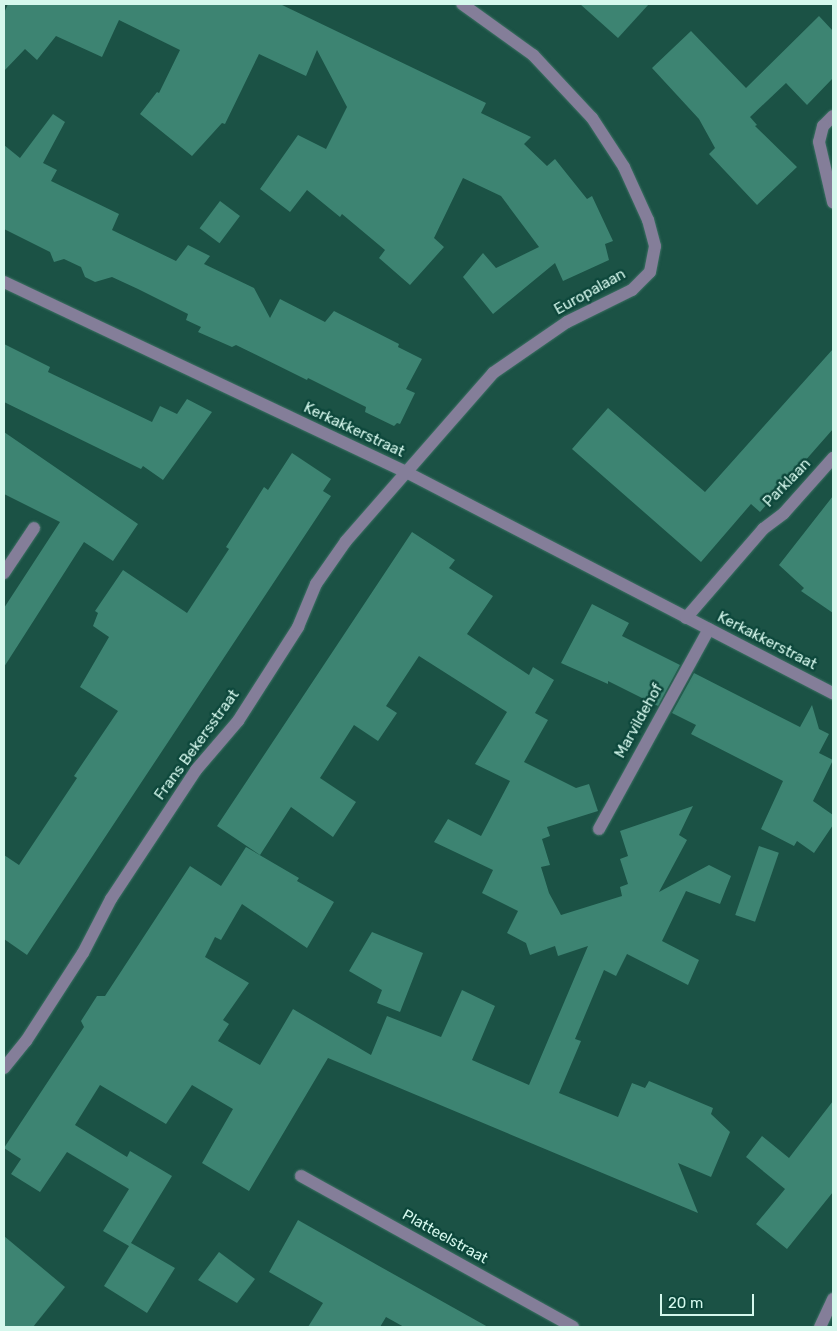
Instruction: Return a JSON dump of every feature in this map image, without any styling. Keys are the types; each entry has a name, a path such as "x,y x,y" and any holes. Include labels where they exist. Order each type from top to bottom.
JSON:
{"street":[{"name":"Europalaan","path":"406,472 492,373 567,322 632,290 650,272 655,246 648,220 624,168 592,118 534,55 462,4"},
{"path":"833,116 823,126 819,142 833,202"},
{"name":"Kerkakkerstraat","path":"4,282 406,472 833,693"},
{"name":"Parklaan","path":"763,529 784,513 833,458"},
{"name":"Frans Bekersstraat","path":"4,1068 26,1041 84,953 111,899 196,770 238,721 298,627 316,584 346,541 406,472"},
{"path":"4,572 34,528"},
{"name":"Kerkakkerstraat","path":"686,618 763,529"},
{"name":"Marvildehof","path":"599,829 709,629"},
{"name":"Platteelstraat","path":"301,1176 573,1327"},
{"path":"820,1327 833,1299"}],"building":[{"path":"8,4 280,4 486,103 481,113 531,137 524,144 547,166 555,159 587,199 592,196 613,241 605,244 609,260 563,281 555,263 493,314 463,277 483,253 496,268 539,247 501,196 463,178 434,238 444,247 410,285 379,258 385,250 342,214 340,217 307,190 290,212 260,189 298,135 326,149 347,107 317,50 306,76 259,54 225,124 222,123 192,156 140,114 157,92 159,93 180,50 119,20 102,57 56,36 37,60 25,49 4,71 4,13"},
{"path":"580,4 649,4 618,38"},
{"path":"819,16 833,31 833,78 807,105 786,83 750,117 757,125 755,126 797,167 757,205 709,154 715,148 699,119 652,68 691,31 746,88"},
{"path":"53,114 65,122 43,163 57,170 51,181 119,214 112,230 176,261 188,245 210,256 204,264 254,288 270,318 280,299 325,322 334,311 399,344 398,347 422,359 406,389 415,393 400,424 397,423 394,426 365,412 366,407 308,378 307,380 236,345 232,347 198,332 201,327 186,320 188,314 138,289 112,277 95,282 85,277 81,267 64,259 54,262 50,252 4,229 4,145 20,158"},
{"path":"220,201 240,216 220,243 200,228"},
{"path":"4,344 50,367 48,372 152,422 160,406 177,414 187,399 212,412 163,480 143,466 141,469 4,402"},
{"path":"833,349 833,429 760,512 751,504 701,562 572,449 608,408 705,492"},
{"path":"4,432 138,524 113,561 84,542 4,667 4,608 60,522 4,494"},
{"path":"292,453 331,479 323,491 331,496 27,955 4,939 4,855 19,865 77,778 74,776 118,711 80,687 109,637 93,626 98,613 95,611 123,570 187,613 229,549 226,547 264,487 268,490"},
{"path":"833,496 833,613 801,591 804,588 779,565"},
{"path":"412,532 455,560 449,568 493,596 467,634 529,675 533,667 554,680 535,713 548,720 524,762 576,788 589,784 598,811 547,827 550,836 542,839 550,865 541,867 549,893 561,915 622,896 620,887 628,884 620,859 628,856 620,831 693,806 679,835 687,840 659,892 709,865 731,876 720,904 686,891 662,941 699,960 688,985 627,954 616,976 604,970 575,1039 581,1041 559,1093 618,1117 632,1083 645,1088 649,1081 713,1108 711,1114 730,1132 711,1177 678,1163 698,1213 328,1058 249,1191 202,1163 233,1109 192,1085 166,1124 100,1085 75,1125 127,1157 130,1151 172,1176 131,1243 175,1268 147,1313 104,1286 129,1246 103,1231 129,1189 67,1152 40,1192 11,1174 21,1159 4,1148 84,1027 81,1021 97,996 105,996 190,866 221,886 246,847 299,878 297,881 334,902 307,948 242,904 221,940 215,937 205,957 249,983 223,1020 229,1024 218,1041 260,1065 293,1009 371,1055 387,1016 441,1037 462,990 495,1006 472,1060 529,1085 588,946 558,956 555,946 530,955 526,943 507,933 518,911 482,893 493,870 434,842 448,819 481,836 510,781 475,764 507,712 419,656 386,706 397,713 378,741 354,725 320,778 356,802 333,837 291,807 260,855 217,826"},
{"path":"592,604 629,623 622,636 680,665 658,706 608,681 608,684 561,663"},
{"path":"694,673 800,727 812,705 819,729 829,734 819,753 833,760 813,801 833,815 833,825 814,853 797,841 794,846 761,829 783,781 691,734 696,725 672,713"},
{"path":"759,846 779,853 755,922 735,915"},
{"path":"372,932 423,953 400,1012 377,1003 382,990 349,971"},
{"path":"833,1101 833,1192 787,1249 756,1224 785,1189 746,1157 762,1136 789,1158"},
{"path":"298,1220 488,1327 404,1327 386,1317 380,1327 308,1327 323,1303 269,1272"},
{"path":"4,1236 65,1287 33,1327 4,1327"},
{"path":"219,1252 255,1279 237,1303 198,1280"}]}
